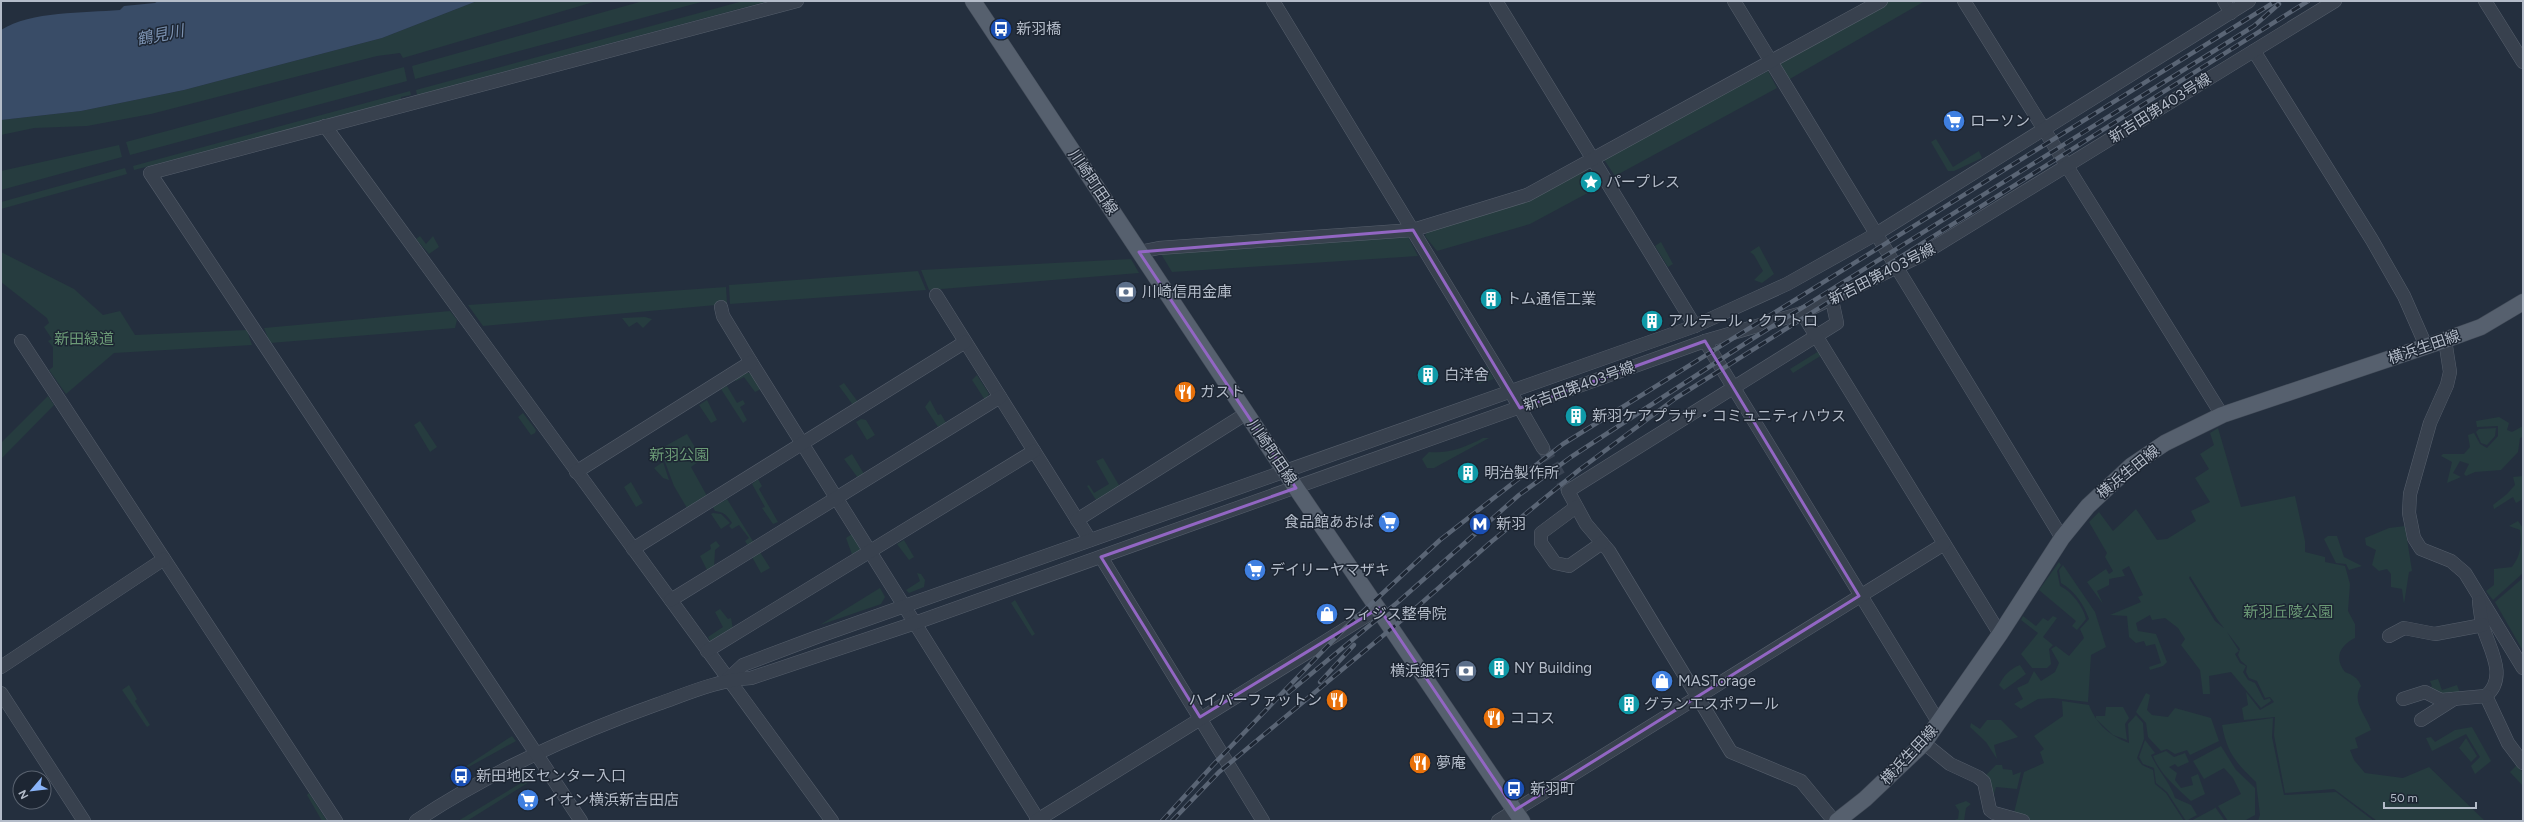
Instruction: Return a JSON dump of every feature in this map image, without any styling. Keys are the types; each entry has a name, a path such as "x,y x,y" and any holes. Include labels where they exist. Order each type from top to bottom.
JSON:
{"main road":[{"name":"川崎町田線","path":"973,1 1296,488 1519,816"},
{"name":"横浜生田線","path":"1837,821 1865,799 1924,743 2000,634 2062,538 2088,506 2131,466 2171,439 2222,415 2481,327 2523,302"}],"street":[{"path":"581,821 150,173 797,1"},
{"path":"1273,1 1510,390 1543,448"},
{"path":"1496,1 1695,326"},
{"path":"1734,1 2062,538"},
{"path":"1139,252 1159,248 1413,230 1526,196 1881,1"},
{"path":"1964,1 2222,415"},
{"path":"2224,1 2230,13"},
{"name":"新吉田第403号線","path":"727,680 743,665 904,606 1510,390 1695,326 1787,284 1876,234 2249,1"},
{"name":"新吉田第403号線","path":"727,680 751,678 915,623 1705,341 1802,313 1832,300 1918,257 2335,1"},
{"path":"2485,1 2523,62"},
{"path":"2254,51 2372,240 2404,296 2426,346"},
{"path":"325,126 472,330 671,600 727,680 832,821"},
{"path":"936,295 1090,540"},
{"path":"1832,300 1837,323 1568,491 1586,524 1602,543 1731,752 1801,781 1834,821"},
{"path":"720,307 723,316 751,362 1038,821 1200,717 1378,608"},
{"path":"1802,313 2000,634"},
{"path":"2445,340 2450,372 2447,385 2430,423 2410,494 2409,513 2414,538 2421,549 2451,561 2465,574 2523,668"},
{"path":"22,341 336,821"},
{"path":"1705,341 1859,596 1939,723"},
{"path":"633,549 965,342"},
{"path":"576,472 751,362"},
{"path":"671,600 1000,397"},
{"path":"1077,520 1247,413"},
{"path":"707,651 1034,451"},
{"path":"1576,507 1541,533 1541,543 1555,563 1569,566 1602,543"},
{"path":"1498,821 1519,816 1698,697 1944,544"},
{"path":"1101,557 1263,821"},
{"path":"1,667 164,559"},
{"path":"2403,699 2425,692 2441,700 2486,696 2493,689 2497,677 2494,654 2483,625 2478,595"},
{"path":"2389,636 2404,628 2435,634 2483,625"},
{"path":"416,821 459,793 536,754 618,718 727,680"},
{"path":"1,693 84,821"},
{"path":"2486,696 2508,743 2523,763"},
{"path":"2421,720 2454,699"},
{"path":"1924,743 1950,764 1978,777 1984,782 1990,810 1994,813 2023,821"}],"highlighted area":[{"path":"1413,230 1520,408 1705,341 1859,596 1515,810 1379,608 1200,717 1101,557 1296,488 1139,252"}],"green space":[{"path":"477,1 597,1 403,58 400,53 377,56 151,114 87,126 34,128 1,135 1,120 81,111 184,90 382,38"},
{"path":"643,1 705,1 415,79 412,66"},
{"path":"743,1 769,1 417,95 416,90"},
{"path":"1890,1 1925,1 1788,80 1779,65"},
{"path":"404,67 407,81 130,155 126,142"},
{"path":"1768,71 1777,88 1615,176 1603,158"},
{"path":"410,91 411,95 401,97 401,101 134,170 133,166"},
{"path":"1936,139 1953,167 1979,151 1982,158 1954,171 1948,171 1931,142"},
{"path":"119,145 122,157 1,190 1,171"},
{"path":"125,168 127,174 1,209 1,202"},
{"path":"1587,168 1597,188 1530,224 1437,251 1425,236 1429,228"},
{"path":"1407,235 1418,256 1172,272 1161,254"},
{"path":"420,236 426,244 433,236 439,247 429,254 416,239"},
{"path":"1661,242 1673,264 1668,267 1655,246"},
{"path":"1759,246 1774,274 1762,283 1754,280 1763,271 1754,255 1750,252"},
{"name":"新田緑道","path":"1,252 74,289 103,315 120,311 135,335 247,330 252,345 114,353 66,394 49,370 53,367 53,347 48,341 52,339 44,327 49,323 47,318 1,282"},
{"path":"1131,259 1139,273 929,290 921,270"},
{"path":"918,271 926,290 730,304 729,285"},
{"path":"726,287 727,304 483,326 468,305"},
{"path":"450,311 457,320 455,328 270,343 264,328"},
{"path":"645,317 652,319 643,328 637,322 629,327 622,318"},
{"path":"1819,351 1822,355 1793,373 1790,369"},
{"path":"1487,367 1494,379 1479,384 1471,372 1475,369 1478,372"},
{"path":"744,372 752,374 761,389 755,392 744,377 736,381 734,379"},
{"path":"977,375 989,394 985,400 972,380"},
{"path":"844,383 858,402 853,405 839,386"},
{"path":"727,386 737,403 743,400 745,404 740,407 747,420 743,423 721,389"},
{"path":"48,396 54,405 1,459 1,443"},
{"path":"707,400 717,420 711,423 699,405"},
{"path":"930,400 938,415 941,414 946,423 938,427 925,407"},
{"path":"523,413 536,430 535,433 531,435 518,417"},
{"path":"2499,417 2509,423 2507,430 2512,432 2523,426 2523,437 2520,438 2518,452 2501,470 2475,472 2466,476 2464,474 2469,464 2460,461 2453,473 2461,477 2447,483 2452,462 2441,456 2443,454 2464,454 2470,447 2468,435 2474,433 2480,444 2487,448 2498,436 2498,426 2477,427 2476,421"},
{"path":"861,419 866,420 875,435 867,440 856,422"},
{"path":"420,421 437,447 430,452 414,425"},
{"name":"新羽丘陵公園","path":"2218,428 2241,507 2295,496 2305,541 2305,552 2325,557 2325,562 2345,566 2350,584 2348,611 2355,624 2355,638 2346,644 2339,656 2341,667 2345,672 2355,677 2360,683 2361,686 2358,692 2358,703 2371,730 2355,738 2358,748 2350,750 2354,760 2365,773 2403,778 2429,767 2485,821 2377,821 2334,789 2285,793 2274,735 2275,717 2244,720 2242,708 2248,705 2246,692 2260,710 2274,702 2270,697 2265,698 2257,681 2249,678 2246,672 2247,666 2241,661 2238,655 2240,649 2227,632 2239,651 2235,654 2240,663 2246,666 2243,672 2248,680 2255,683 2264,700 2270,698 2271,701 2261,708 2231,672 2209,676 2210,694 2203,694 2200,670 2181,645 2185,639 2178,628 2165,618 2152,620 2150,615 2136,623 2138,631 2156,634 2167,662 2163,666 2150,670 2149,667 2161,663 2155,644 2146,646 2144,641 2136,643 2129,637 2127,616 2110,615 2141,602 2138,597 2143,595 2129,566 2122,570 2125,576 2109,579 2109,585 2097,591 2103,604 2087,582 2106,569 2109,574 2113,571 2105,557 2107,553 2089,522 2099,512 2113,531 2136,509 2157,540 2167,539 2196,521 2191,511 2210,502 2195,478 2209,469 2200,454 2214,445 2210,433","holes":["2190,576 2224,628 2215,621 2189,578"]},
{"path":"2496,428 2495,436 2487,445 2481,443 2476,432 2479,429"},
{"name":"新羽公園","path":"687,434 702,459 691,467 707,496 687,508 674,486 660,449"},
{"path":"1483,438 1489,438 1434,468 1427,468 1422,459 1429,452 1450,451"},
{"path":"852,454 864,474 858,478 844,459"},
{"path":"1103,458 1120,487 1096,500 1087,486 1089,485 1094,493 1109,484 1096,461"},
{"path":"663,462 669,480 663,478 654,468"},
{"path":"2523,476 2523,499 2516,503 2513,497 2494,509 2493,505 2507,494 2515,485 2513,477"},
{"path":"758,479 762,486 759,489 778,522 773,524 762,508 765,507 752,484"},
{"path":"631,482 643,503 636,507 624,487"},
{"path":"727,499 754,543 749,547 745,541 749,538 739,525 732,529 729,526 732,523 725,514 715,511 713,507"},
{"path":"711,514 721,514 730,523 721,529"},
{"path":"2518,521 2523,528 2523,573 2493,600 2486,591 2494,585 2494,569 2512,567 2519,554 2521,545 2520,530 2509,526"},
{"path":"2405,526 2412,571 2409,572 2404,604 2402,589 2391,587 2391,574 2387,569 2379,571 2372,565 2376,550 2366,545 2365,538 2389,528"},
{"path":"852,534 860,549 858,554 853,557 846,538"},
{"path":"2328,536 2337,536 2344,557 2362,566 2349,570 2346,564 2336,563 2324,539"},
{"path":"904,540 914,557 909,560 897,544"},
{"path":"716,541 720,546 715,550 714,568 708,572 700,556 711,549 710,545"},
{"path":"760,552 770,568 761,573 752,557"},
{"path":"2059,562 2061,565 2057,571 2060,586 2069,592 2085,614 2086,619 2077,630 2072,626 2076,621 2039,590"},
{"path":"2063,565 2095,612 2106,647 2091,655 2088,702 2053,698 2038,699 2021,709 2014,704 2023,699 2017,688 2028,683 2034,671 2041,681 2055,672 2059,663 2051,649 2056,646 2069,656 2084,638 2080,629 2089,619 2078,599 2071,590 2061,583 2059,570"},
{"path":"917,573 921,574 925,580 924,587 909,593 906,590 920,581"},
{"path":"2523,578 2523,651 2495,602"},
{"path":"880,588 885,597 881,604 820,625"},
{"path":"1015,600 1035,634 1032,636 1011,603"},
{"path":"720,609 728,619 731,618 733,629 717,640 710,641 708,637 723,627 715,612"},
{"path":"2023,616 2036,626 2043,618 2048,621 2053,616 2057,618 2043,637 2053,645 2049,649 2051,664 2047,668 2032,668 2021,654 2038,633 2021,620"},
{"path":"2020,665 2026,674 2004,690 1999,685 2003,678 2010,670"},
{"path":"2438,679 2442,690 2457,685 2460,693 2442,697 2428,690 2432,686 2430,681"},
{"path":"129,685 137,699 135,701 150,725 147,727 122,690"},
{"path":"2146,693 2150,695 2147,710 2152,715 2168,717 2175,708 2211,718 2219,741 2190,755 2187,750 2175,754 2167,749 2161,751 2148,737 2146,723 2136,712"},
{"path":"2062,701 2089,705 2092,712 2104,728 2115,736 2129,743 2128,724 2136,715 2143,723 2144,739 2137,758 2142,765 2153,770 2155,784 2166,793 2184,821 2012,821 2024,772 2044,763 2040,752 2044,749 2034,736 2063,716"},
{"path":"2106,707 2123,707 2129,718 2125,724 2127,740 2113,735 2096,719 2096,716 2105,716"},
{"path":"2273,718 2272,737 2284,795 2336,792 2374,821 2258,821 2260,815 2256,782 2233,757 2224,735 2222,725"},
{"path":"1987,720 2001,720 2018,737 1994,745 1997,759 1986,742 1970,727 1971,723 1980,729"},
{"path":"2472,727 2491,761 2475,774 2471,766 2480,757 2466,734 2432,751 2426,738 2431,737 2435,742 2455,730"},
{"path":"512,736 516,741 445,780"},
{"path":"2466,738 2477,756 2471,762 2459,748"},
{"path":"2145,740 2155,753 2151,755 2175,798 2191,805 2197,815 2186,821 2167,792 2156,783 2154,768 2143,764 2139,757"},
{"path":"2221,746 2236,770 2255,788 2255,815 2244,821 2228,821 2218,806 2241,794 2233,778 2224,768 2204,779 2193,761"},
{"path":"2166,751 2174,757 2185,753 2189,762 2178,767 2175,764 2169,767 2177,773 2175,780 2181,788 2193,785 2191,777 2198,774 2205,794 2191,801 2169,780 2156,763 2153,756"},
{"path":"1996,765 2002,765 2003,769 2012,770 2013,775 2021,772 2017,789 1996,787 1991,803 1984,777"},
{"path":"2517,765 2523,773 2522,785 2510,772"},
{"path":"531,777 534,779 467,821 458,821"},
{"path":"309,793 327,821 322,821 307,795"},
{"path":"1966,801 1971,804 1966,808 1964,821 1951,821 1958,819 1959,811 1955,805"},
{"path":"2215,808 2225,821 2191,821"}],"water":[{"name":"鶴見川","path":"158,1 477,1 382,38 184,90 81,111 1,120 1,30 27,19 42,16 120,10 124,6 155,3"}],"tunnel":[{"path":"1543,448 1568,491"}],"railway":[{"path":"1162,821 1213,765 1342,631 1440,540 1563,444 2276,1"},
{"path":"1172,821 1219,772 1409,614 1491,542 1579,470 1676,398 2308,1"},
{"path":"1288,693 1398,602 1519,495 1571,457 1752,339 2254,26 2279,4"},
{"path":"1320,682 1354,645"}],"place":[{"name":"新羽橋","path":"1001,29"},
{"name":"ローソン","path":"1954,121"},
{"name":"パープレス","path":"1591,182"},
{"name":"川崎信用金庫","path":"1126,292"},
{"name":"トム通信工業","path":"1491,299"},
{"name":"アルテール・クワトロ","path":"1652,321"},
{"name":"白洋舍","path":"1428,375"},
{"name":"ガスト","path":"1185,392"},
{"name":"新羽ケアプラザ・コミュニティハウス","path":"1576,416"},
{"name":"明治製作所","path":"1468,473"},
{"name":"食品館あおば","path":"1389,522"},
{"name":"新羽","path":"1480,524"},
{"name":"デイリーヤマザキ","path":"1255,570"},
{"name":"フィジス整骨院","path":"1327,614"},
{"name":"NY Building","path":"1499,668"},
{"name":"横浜銀行","path":"1466,671"},
{"name":"MASTorage","path":"1662,681"},
{"name":"ハイパーファットン","path":"1337,700"},
{"name":"グランエスポワール","path":"1629,704"},
{"name":"ココス","path":"1494,718"},
{"name":"夢庵","path":"1420,763"},
{"name":"新田地区センター入口","path":"461,776"},
{"name":"新羽町","path":"1514,789"},
{"name":"イオン横浜新吉田店","path":"528,800"}]}
